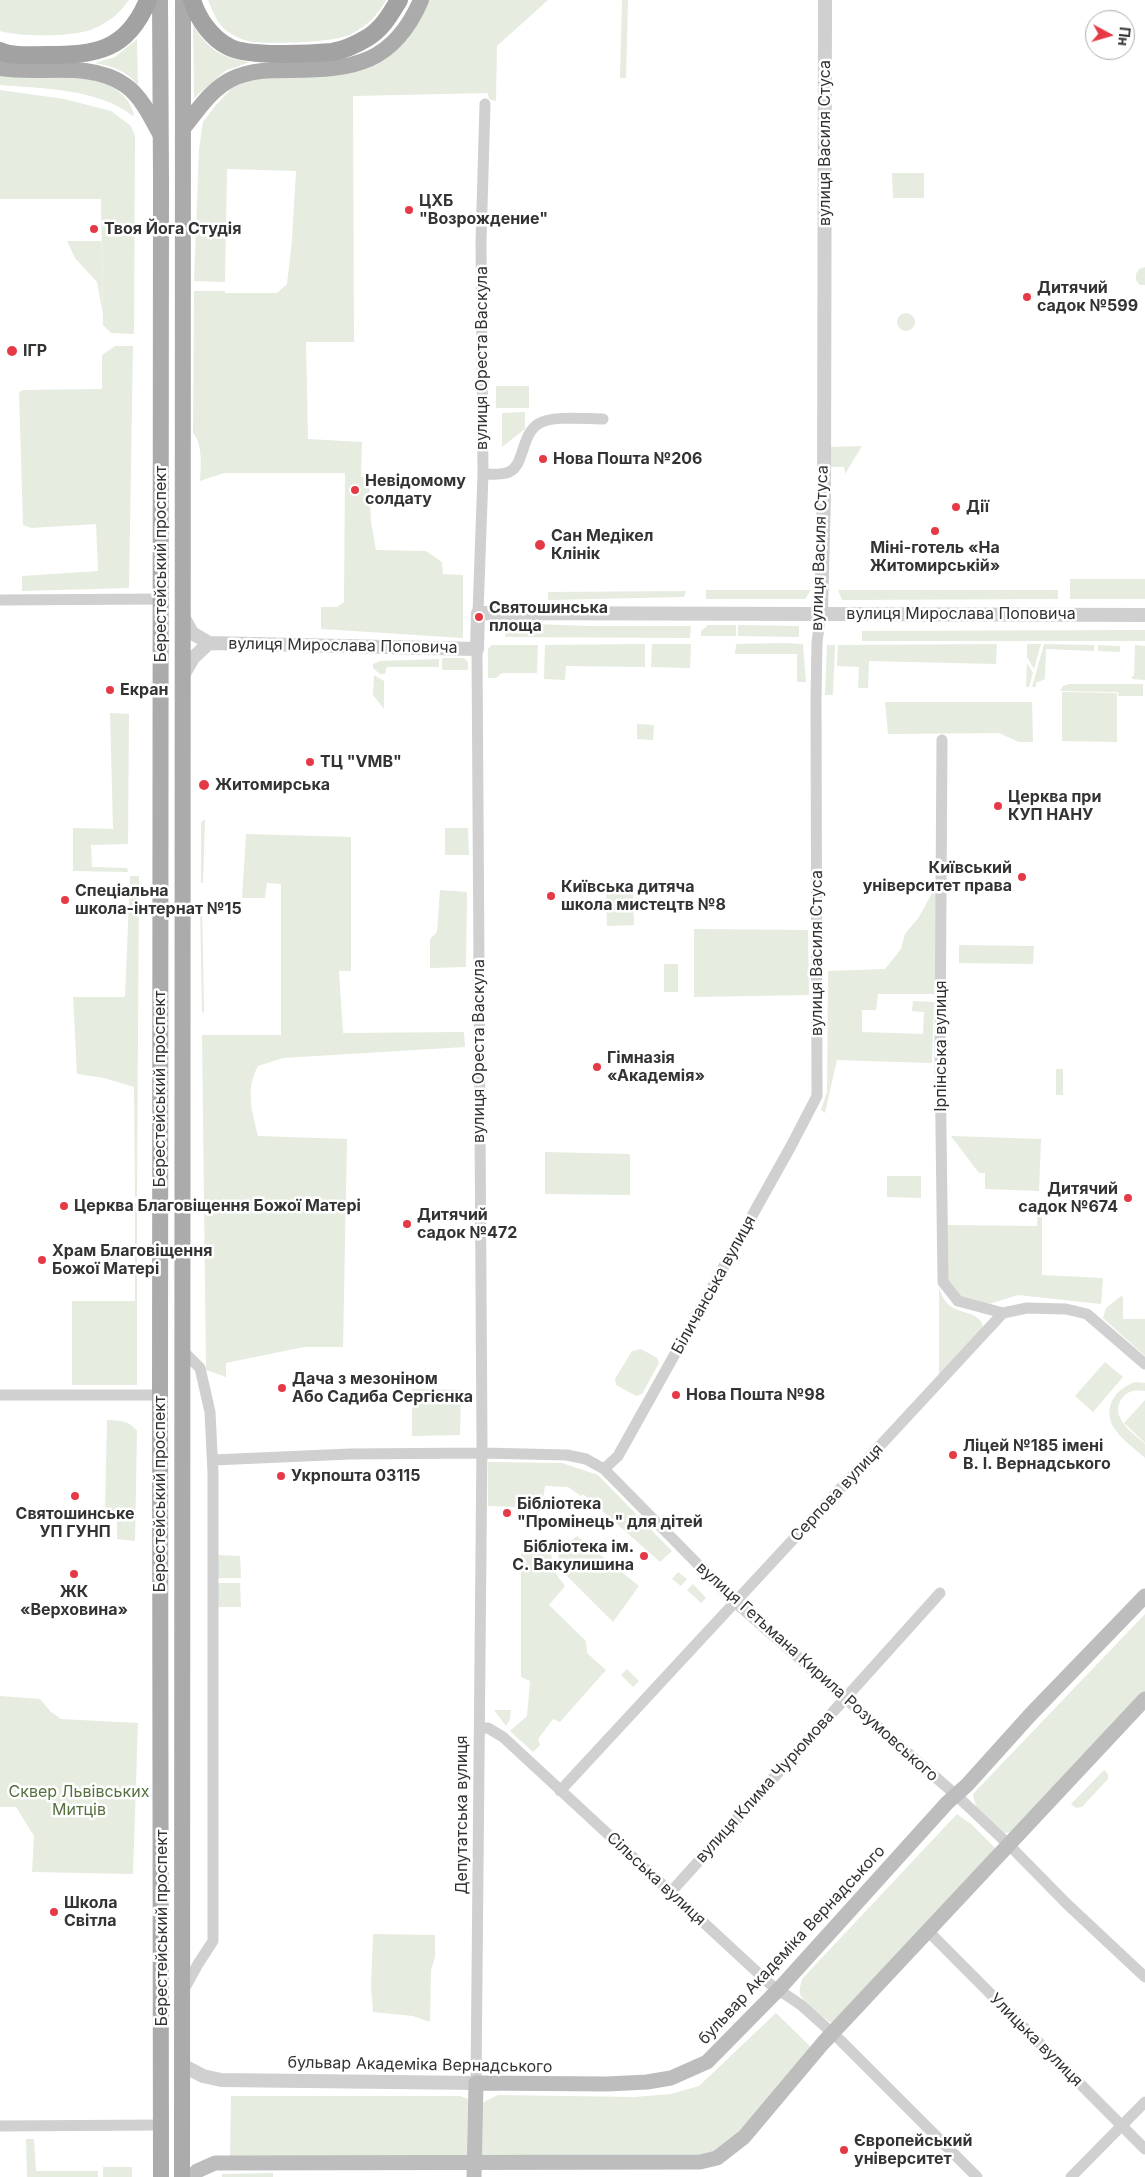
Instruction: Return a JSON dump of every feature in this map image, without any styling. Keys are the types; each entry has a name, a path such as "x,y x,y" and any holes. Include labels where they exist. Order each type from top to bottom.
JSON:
{"highway":[{"path":"0,52 21,56 77,54 106,48 118,42 134,27 140,20 148,0"},
{"path":"192,0 196,15 217,40 230,48 243,51 274,53 333,52 355,45 380,28 399,0"}],"main road":[{"name":"Берестейський проспект","path":"160,0 161,2177"},
{"name":"Берестейський проспект","path":"182,2177 183,0"},
{"path":"184,127 216,89 242,74 258,71 329,70 361,62 383,52 400,36 421,0"},
{"path":"0,68 82,71 111,78 124,84 135,94 149,113 161,136"},
{"name":"бульвар Академіка Вернадського","path":"476,2083 607,2084 647,2082 671,2078 707,2062 779,1989 956,1795 1145,1596"},
{"path":"192,2177 197,2171 214,2163 474,2170 700,2162 717,2158 744,2137 832,2034 1145,1699"},
{"name":"Депутатська вулиця","path":"474,2170 476,2083"}],"street":[{"name":"вулиця Василя Стуса","path":"817,1096 816,712 817,642 821,612 824,494 826,0"},
{"name":"вулиця Ореста Васкула","path":"478,613 483,474 481,242 485,104"},
{"path":"483,474 506,473 516,467 527,437 539,424 555,420 603,419"},
{"path":"0,600 161,599"},
{"name":"вулиця Мирослава Поповича","path":"478,613 821,612 1145,615"},
{"path":"477,649 478,613"},
{"name":"вулиця Мирослава Поповича","path":"182,614 192,633 210,643 477,649"},
{"name":"вулиця Мирослава Поповича","path":"182,677 192,658 210,643"},
{"name":"вулиця Ореста Васкула","path":"477,649 482,1453"},
{"name":"Ірпінська вулиця","path":"942,740 940,1054 943,1282 958,1301 1003,1312"},
{"name":"Біличанська вулиця","path":"604,1469 618,1456 787,1154 817,1096"},
{"path":"1003,1312 1027,1308 1066,1309 1087,1314 1145,1364"},
{"name":"Серпова вулиця","path":"560,1791 1003,1312"},
{"name":"Берестейський проспект","path":"181,1350 200,1368 210,1412 212,1460 213,1941 181,1995"},
{"path":"0,1395 160,1395"},
{"name":"вулиця Гетьмана Кирила Розумовського","path":"212,1460 350,1454 482,1453 567,1455 586,1459 604,1469 735,1602 956,1795 1145,1978"},
{"name":"Депутатська вулиця","path":"476,2083 482,1453"},
{"name":"вулиця Клима Чурюмова","path":"670,1893 940,1592"},
{"name":"Сільська вулиця","path":"480,1728 488,1728 503,1737 770,1984 801,2005 977,2177"},
{"name":"Улицька вулиця","path":"928,1932 1145,2149"},
{"name":"бульвар Академіка Вернадського","path":"182,2065 203,2076 221,2080 476,2083"},
{"path":"1071,2177 1145,2102"},
{"path":"0,2126 161,2125"}],"green space":[{"path":"0,0 129,0 113,17 93,29 74,34 47,35 0,31"},
{"path":"208,0 386,0 372,20 343,37 318,41 262,43 240,38 224,29 218,22"},
{"path":"428,0 548,0 497,46 496,101 489,99 488,93 353,96 354,342 306,342 308,439 362,442 361,477 369,477 371,522 376,550 426,551 442,562 443,574 463,575 463,638 321,629 321,607 337,607 344,602 345,473 224,473 200,481 200,450 193,433 194,291 277,293 287,284 296,171 227,169 225,282 194,281 199,149 203,122 231,89 252,78 367,66"},
{"path":"622,0 628,0 626,78 620,78"},
{"path":"193,25 205,41 217,52 250,62 225,71 194,98"},
{"path":"137,39 138,85 119,70 95,63 115,57"},
{"path":"0,73 56,74 96,80 113,88 126,99 134,114 133,116 119,107 87,95 52,89 0,85"},
{"path":"0,90 64,99 111,111 131,126 135,136 134,334 111,333 103,325 101,199 0,199"},
{"path":"892,173 924,173 924,198 893,198"},
{"path":"67,241 102,241 103,315 97,282 75,258"},
{"path":"1145,267 1145,285 1140,285 1136,280 1136,274 1139,269"},
{"path":"906,313 914,318 915,322 910,330 906,331 898,326 897,322 902,314"},
{"path":"115,346 133,346 129,588 22,591 22,576 98,571 96,524 31,528 23,525 19,392 23,390 102,389 102,355"},
{"path":"496,386 529,386 529,408 496,408"},
{"path":"525,412 525,429 502,447 502,413"},
{"path":"862,446 845,474 844,467 827,467 830,447"},
{"path":"1070,579 1145,579 1145,599 1070,599"},
{"path":"706,590 811,590 805,599 706,599"},
{"path":"838,590 1058,590 1058,599 842,600"},
{"path":"686,591 684,597 548,600 548,592"},
{"path":"506,623 590,626 691,626 690,638 505,637"},
{"path":"708,625 736,625 736,636 701,636 701,631"},
{"path":"738,625 799,626 799,637 738,636"},
{"path":"1145,630 1145,641 862,641 862,631"},
{"path":"645,644 645,667 566,666 565,680 544,679 545,645"},
{"path":"652,644 691,644 690,668 651,667"},
{"path":"736,644 803,644 806,682 797,682 797,654 735,654"},
{"path":"997,644 996,664 869,661 868,688 858,688 859,667 837,666 838,645"},
{"path":"1027,644 1041,644 1034,669 1027,657"},
{"path":"1044,644 1094,645 1094,651 1046,649 1045,679 1036,683 1036,687 1032,687"},
{"path":"492,645 538,645 537,673 502,673 496,678 488,678 488,649"},
{"path":"827,645 835,645 833,695 825,695"},
{"path":"1098,645 1120,646 1120,652 1098,651"},
{"path":"1135,645 1145,646 1145,680 1132,679 1132,676 1134,676"},
{"path":"442,658 464,658 468,662 468,670 442,670"},
{"path":"439,659 439,667 387,667 385,674 380,674 373,668 373,664 380,661"},
{"path":"1027,663 1033,673 1029,687 1026,687"},
{"path":"374,675 384,681 384,709 373,695"},
{"path":"1069,684 1143,684 1143,696 1118,696 1118,692 1060,691 1063,686"},
{"path":"1062,692 1117,693 1117,742 1062,741"},
{"path":"885,702 1032,702 1033,742 1019,742 999,733 888,734"},
{"path":"110,713 129,714 128,844 91,845 92,867 127,868 128,872 73,871 73,828 113,829"},
{"path":"637,724 654,725 653,740 637,739"},
{"path":"205,819 203,883 201,883 201,822"},
{"path":"445,828 468,828 469,855 445,855"},
{"path":"246,834 351,837 351,971 339,971 343,1033 464,1032 465,1047 283,1058 258,1066 252,1084 251,1101 258,1136 347,1139 343,1347 304,1347 226,1363 226,1377 206,1370 202,1035 281,1035 281,884 267,883 265,898 242,898"},
{"path":"942,875 934,994 878,994 876,1010 862,1010 862,1032 923,1034 924,1012 912,1011 913,1001 934,1002 932,1063 837,1060 825,1113 821,1110 827,1092 828,971 885,969 901,949 905,934 919,917"},
{"path":"130,876 139,876 137,1197 135,1197 134,1087 104,1078 77,1074 73,997 125,997"},
{"path":"440,890 467,892 466,967 430,968 430,939 437,932"},
{"path":"633,890 634,925 607,926 606,891"},
{"path":"200,902 202,903 204,1012 202,1013"},
{"path":"694,929 808,930 809,995 694,997"},
{"path":"959,945 1034,946 1033,964 959,963"},
{"path":"664,964 678,964 678,992 664,992"},
{"path":"1056,1069 1063,1069 1063,1095 1056,1095"},
{"path":"951,1136 1041,1139 1039,1191 985,1189 985,1173 979,1173"},
{"path":"545,1152 630,1154 630,1195 545,1194"},
{"path":"887,1176 921,1176 921,1198 887,1197"},
{"path":"135,1203 137,1203 137,1385 72,1385 72,1301 135,1301"},
{"path":"1038,1203 1042,1203 1042,1275 1103,1278 1101,1304 1018,1295 986,1305 964,1300 947,1280 948,1225 1037,1226"},
{"path":"107,1259 118,1259 118,1270 107,1270"},
{"path":"939,1287 948,1304 973,1315 983,1325 980,1331 939,1377"},
{"path":"1121,1296 1123,1297 1123,1319 1145,1319 1145,1356 1103,1318 1106,1308"},
{"path":"641,1349 657,1358 659,1363 642,1394 636,1396 616,1385 615,1379 632,1351"},
{"path":"1105,1362 1123,1377 1093,1412 1075,1396"},
{"path":"1135,1382 1145,1383 1145,1391 1133,1391 1125,1395 1119,1404 1118,1411 1124,1424 1145,1444 1145,1458 1117,1432 1109,1413 1112,1400 1116,1394"},
{"path":"412,1389 461,1390 460,1435 412,1436"},
{"path":"1145,1400 1145,1443 1124,1423"},
{"path":"107,1420 127,1423 137,1431 135,1541 117,1539 117,1522 105,1510"},
{"path":"488,1462 562,1463 598,1475 672,1551 660,1562 583,1494 581,1496 568,1487 545,1486 543,1497 517,1496 517,1507 488,1506"},
{"path":"577,1536 639,1586 613,1622 559,1568 558,1551"},
{"path":"551,1551 553,1570 565,1586 549,1605 586,1641 587,1653 606,1670 560,1722 553,1719 538,1739 540,1745 533,1752 510,1731 527,1716 530,1681 521,1677 521,1553 543,1554"},
{"path":"218,1555 240,1556 241,1578 218,1578"},
{"path":"678,1572 687,1579 681,1586 672,1579"},
{"path":"218,1583 240,1583 241,1607 217,1607"},
{"path":"693,1584 706,1598 701,1603 687,1590"},
{"path":"1145,1614 1145,1693 1013,1832 1004,1833 976,1807 973,1794"},
{"path":"627,1669 639,1681 633,1687 621,1675"},
{"name":"Сквер Львівських Митців","path":"0,1696 40,1699 51,1712 61,1719 138,1723 133,1874 32,1872 34,1836 16,1807 0,1807"},
{"path":"494,1710 511,1710 510,1719 506,1726"},
{"path":"1104,1770 1108,1774 1108,1779 1082,1807 1076,1808 1071,1804"},
{"path":"957,1814 971,1824 999,1852 836,2025 827,2020 801,1996 802,1979"},
{"path":"373,1934 435,1935 435,1957 431,1970 430,2022 413,2016 373,2012 371,1987"},
{"path":"776,2013 815,2051 754,2120 715,2152 688,2159 482,2155 480,2150 480,2107 484,2102 498,2095 634,2097 671,2094 699,2086"},
{"path":"231,2096 460,2096 468,2099 467,2154 465,2158 230,2157"},
{"path":"26,2139 34,2139 36,2171 98,2171 98,2177 27,2177"},
{"path":"103,2167 132,2167 132,2177 103,2177"},
{"path":"273,2173 273,2177 222,2177 222,2174"}],"place":[{"name":"ЦХБ \"Возрождение\"","path":"409,210"},
{"name":"Твоя Йога Студiя","path":"94,229"},
{"name":"Дитячий садок №599","path":"1027,297"},
{"name":"ІГР","path":"12,351"},
{"name":"Нова Пошта №206","path":"543,459"},
{"name":"Невідомому солдату","path":"355,490"},
{"name":"Дії","path":"956,507"},
{"name":"Міні-готель «На Житомирській»","path":"935,531"},
{"name":"Сан Медікел Клінік","path":"540,545"},
{"name":"Святошинська площа","path":"479,617"},
{"name":"Екран","path":"110,690"},
{"name":"ТЦ \"VMB\"","path":"310,762"},
{"name":"Житомирська","path":"204,785"},
{"name":"Церква при КУП НАНУ","path":"998,806"},
{"name":"Київський університет права","path":"1022,877"},
{"name":"Київська дитяча школа мистецтв №8","path":"551,896"},
{"name":"Спеціальна школа-інтернат №15","path":"65,900"},
{"name":"Гімназія «Академія»","path":"597,1067"},
{"name":"Дитячий садок №674","path":"1128,1198"},
{"name":"Церква Благовіщення Божої Матері","path":"64,1206"},
{"name":"Дитячий садок №472","path":"407,1224"},
{"name":"Храм Благовіщення Божої Матері","path":"42,1260"},
{"name":"Дача з мезоніном Або Садиба Сергієнка","path":"282,1388"},
{"name":"Нова Пошта №98","path":"676,1395"},
{"name":"Ліцей №185 імені В. І. Вернадського","path":"953,1455"},
{"name":"Укрпошта 03115","path":"281,1476"},
{"name":"Святошинське УП ГУНП","path":"75,1496"},
{"name":"Бібліотека \"Промінець\" для дітей","path":"507,1513"},
{"name":"Бібліотека ім. С. Вакулишина","path":"644,1556"},
{"name":"ЖК «Верховина»","path":"74,1574"},
{"name":"Школа Світла","path":"54,1912"},
{"name":"Європейський університет","path":"844,2150"}]}
